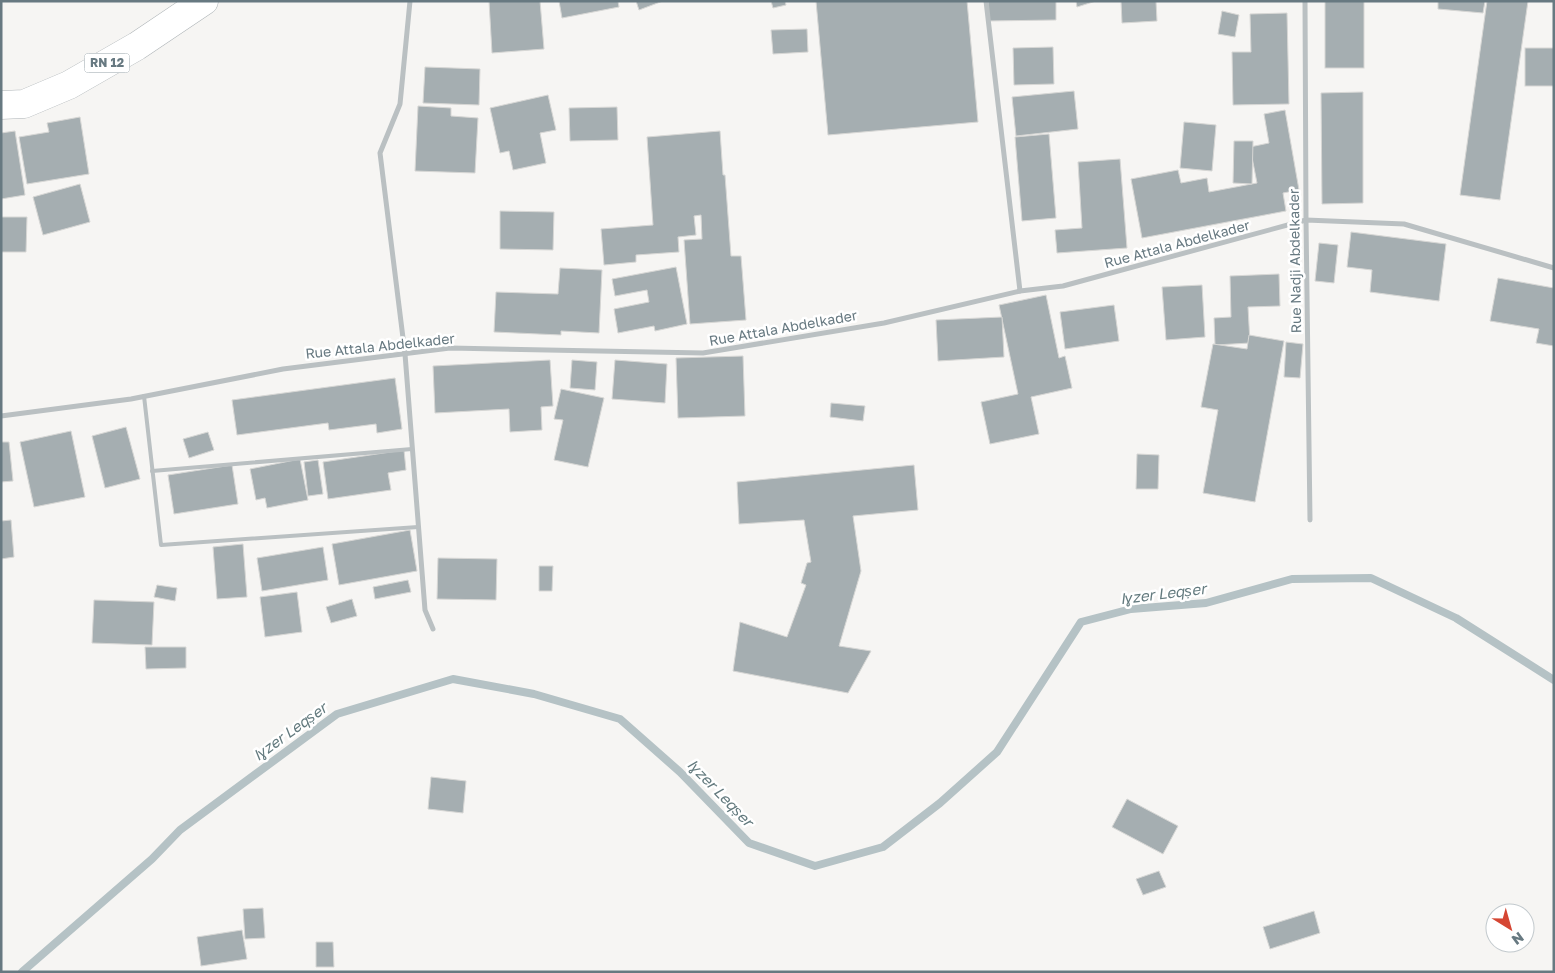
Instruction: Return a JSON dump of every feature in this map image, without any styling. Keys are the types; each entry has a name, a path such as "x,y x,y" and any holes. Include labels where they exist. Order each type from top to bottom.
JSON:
{"main road":[{"name":"RN 12","path":"1,105 24,104 69,85 137,46 204,1"}],"street":[{"path":"410,1 400,104 380,153 405,354 425,610 433,629"},
{"path":"986,1 1020,291"},
{"name":"Rue Nadji Abdelkader","path":"1305,1 1310,520"},
{"name":"Rue Attala Abdelkader","path":"1,416 131,399 283,369 450,348 702,353 884,323 1020,291 1063,286 1306,220 1404,224 1554,268"}],"lane":[{"path":"144,396 161,545 418,527"},
{"path":"152,471 412,449"}],"building":[{"path":"489,1 540,1 544,49 492,53"},
{"path":"559,1 618,1 619,7 562,18"},
{"path":"636,1 663,1 639,10"},
{"path":"771,1 785,1 786,5 773,8"},
{"path":"816,1 967,1 978,122 828,135"},
{"path":"988,1 1056,1 1056,20 988,21"},
{"path":"1076,1 1096,1 1077,7"},
{"path":"1121,1 1156,1 1157,21 1122,23"},
{"path":"1325,1 1364,1 1364,68 1325,68"},
{"path":"1438,1 1485,1 1483,13 1438,9"},
{"path":"1487,1 1528,1 1500,200 1460,195"},
{"path":"1222,11 1239,15 1235,37 1218,34"},
{"path":"1287,13 1289,104 1233,105 1232,52 1251,52 1250,14"},
{"path":"807,29 808,52 773,54 771,30"},
{"path":"1053,47 1054,84 1014,85 1013,48"},
{"path":"1525,48 1554,48 1554,86 1525,86"},
{"path":"425,67 480,69 479,105 423,103"},
{"path":"1074,91 1078,129 1016,136 1012,97"},
{"path":"1363,92 1363,203 1322,204 1321,93"},
{"path":"548,95 556,130 540,133 546,163 513,170 509,151 500,153 490,108"},
{"path":"418,106 451,108 451,116 478,118 475,173 415,171"},
{"path":"617,107 618,140 570,141 569,108"},
{"path":"1285,110 1299,190 1283,193 1286,211 1142,238 1131,179 1178,170 1181,183 1207,178 1209,192 1257,183 1250,147 1269,143 1264,114"},
{"path":"80,117 89,174 27,184 19,137 49,132 47,123"},
{"path":"1184,122 1216,125 1212,171 1180,168"},
{"path":"15,131 25,195 1,199 1,133"},
{"path":"720,131 731,256 741,256 746,320 690,324 684,240 702,239 701,215 694,216 696,235 678,237 679,252 636,255 636,262 604,265 601,229 653,225 647,137"},
{"path":"1049,134 1056,218 1022,221 1015,137"},
{"path":"1234,141 1253,141 1252,184 1233,183"},
{"path":"1120,159 1127,248 1057,253 1055,230 1082,228 1078,162"},
{"path":"80,184 90,222 43,235 33,197"},
{"path":"500,211 554,212 553,250 500,249"},
{"path":"1,217 27,217 26,252 1,252"},
{"path":"1351,232 1446,244 1439,301 1370,292 1372,270 1347,267"},
{"path":"1319,243 1338,245 1334,283 1315,281"},
{"path":"676,267 687,324 655,331 654,326 618,333 614,309 649,302 647,290 615,296 612,279"},
{"path":"560,268 602,270 599,333 561,331 561,335 494,332 496,292 558,294"},
{"path":"1279,274 1280,306 1248,307 1250,343 1215,345 1214,318 1231,317 1230,276"},
{"path":"1498,278 1554,288 1554,346 1536,343 1539,329 1490,321"},
{"path":"1202,285 1205,337 1166,340 1162,287"},
{"path":"1046,295 1059,358 1065,356 1072,388 1031,397 1039,434 990,444 981,402 1018,394 999,305"},
{"path":"1114,305 1119,341 1065,349 1060,312"},
{"path":"1002,317 1004,357 938,361 936,320"},
{"path":"1249,335 1284,341 1255,502 1203,493 1218,410 1201,407 1213,344 1247,349"},
{"path":"1286,342 1303,344 1300,378 1284,377"},
{"path":"743,356 745,416 678,418 676,358"},
{"path":"550,360 553,406 541,407 542,430 510,432 509,409 435,413 433,366"},
{"path":"572,360 597,362 595,390 570,388"},
{"path":"615,360 667,364 665,403 612,399"},
{"path":"395,378 402,429 377,433 376,424 329,430 328,423 237,435 232,400"},
{"path":"561,389 604,398 588,467 554,460 563,420 554,419"},
{"path":"831,403 865,406 863,421 830,417"},
{"path":"126,427 140,479 105,488 92,436"},
{"path":"71,431 85,497 34,507 20,442"},
{"path":"208,432 214,450 189,458 183,439"},
{"path":"1,442 9,442 13,481 1,482"},
{"path":"404,450 406,470 388,473 391,490 328,499 323,462"},
{"path":"1137,454 1159,455 1158,489 1136,489"},
{"path":"300,459 308,500 267,508 265,498 256,500 250,469"},
{"path":"318,460 323,494 308,496 304,462"},
{"path":"232,465 238,504 174,514 168,475"},
{"path":"914,465 918,510 853,516 861,571 839,646 871,651 848,693 733,671 740,622 787,637 806,585 801,583 807,563 811,562 804,520 739,524 737,482"},
{"path":"11,520 14,557 1,559 1,521"},
{"path":"410,530 417,571 339,585 332,544"},
{"path":"243,544 247,597 217,599 213,547"},
{"path":"323,547 328,580 262,591 257,558"},
{"path":"438,558 497,559 496,600 437,599"},
{"path":"539,566 553,566 552,591 539,591"},
{"path":"408,580 411,592 375,599 373,587"},
{"path":"157,585 177,588 175,601 154,597"},
{"path":"297,592 302,632 265,637 260,597"},
{"path":"352,599 357,616 331,623 326,607"},
{"path":"94,600 154,602 152,645 92,643"},
{"path":"145,647 186,647 186,668 146,669"},
{"path":"431,777 466,781 463,813 428,809"},
{"path":"1127,799 1178,826 1163,854 1112,827"},
{"path":"1159,871 1166,887 1143,895 1136,879"},
{"path":"263,908 265,938 245,939 243,909"},
{"path":"1314,911 1320,933 1270,949 1263,927"},
{"path":"242,930 247,959 201,966 197,937"},
{"path":"316,942 333,942 334,967 316,967"}],"waterway":[{"name":"Iɣzer Leqṣer","path":"22,972 152,859 180,830 337,714 453,679 534,694 620,719 680,772 749,843 815,866 883,847 940,803 997,752 1081,622 1131,609 1206,603 1292,579 1371,578 1456,618 1554,680"}]}
